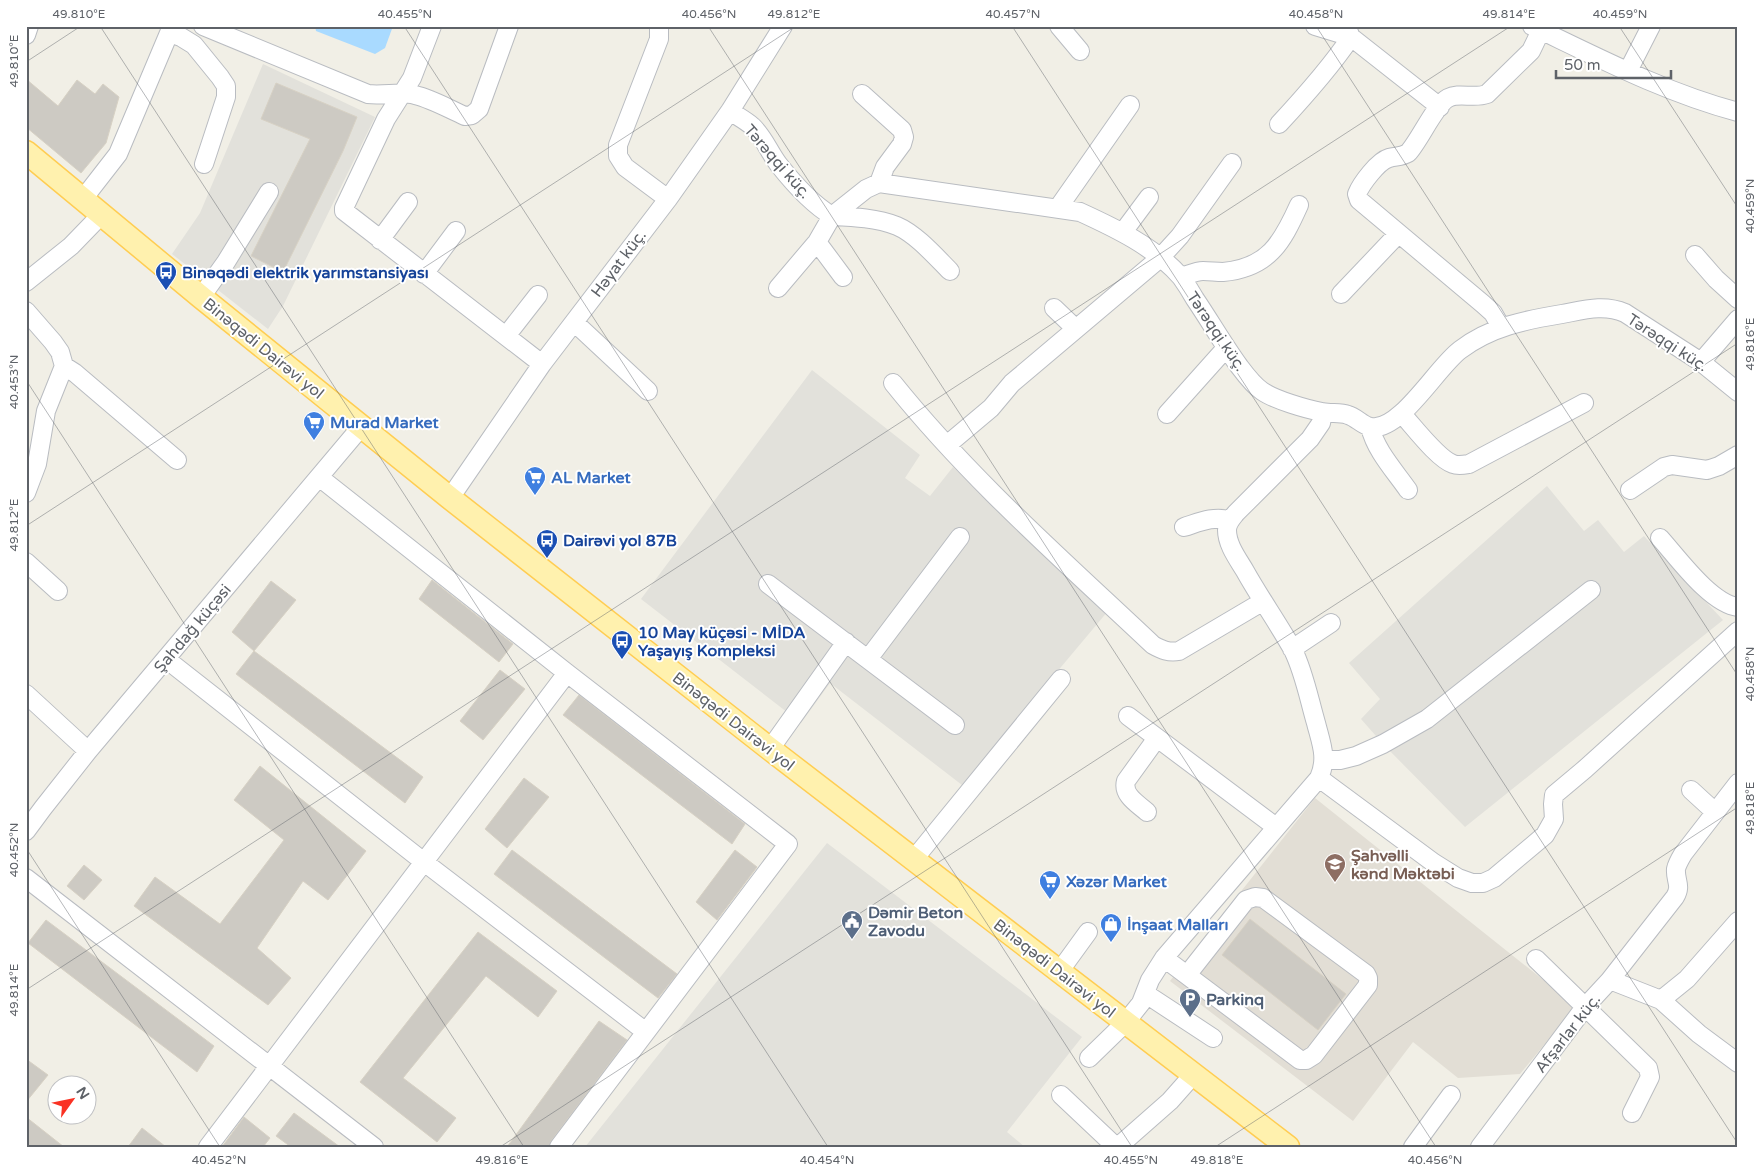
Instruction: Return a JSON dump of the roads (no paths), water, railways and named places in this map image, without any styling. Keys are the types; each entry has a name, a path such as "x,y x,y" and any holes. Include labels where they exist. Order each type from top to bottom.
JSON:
{"main road":[{"name":"Binəqədi Dairəvi yol","path":"26,152 201,297 450,498 770,749 1288,1147"}],"street":[{"path":"26,35 29,26"},
{"path":"203,26 368,94 389,95 402,93 415,95 465,116 472,115 478,109 509,26"},
{"path":"432,26 418,65 386,120 344,208 344,212 542,364"},
{"path":"659,26 658,39 618,145 618,156 625,166 668,198"},
{"name":"Həyat küç.","path":"450,498 542,364 668,198 730,111 783,26"},
{"path":"1059,26 1080,51"},
{"path":"1316,26 1349,31 1440,107"},
{"path":"1628,71 1651,26"},
{"path":"1501,327 1493,313 1359,200 1357,194 1360,187 1380,163 1388,158 1401,157 1408,153 1448,98 1457,96 1480,97 1488,94 1531,51 1539,28 1568,45 1628,71 1716,106 1738,112"},
{"path":"83,199 118,154 171,30 194,45 226,86 226,97 204,164"},
{"path":"1279,124 1318,82 1349,31"},
{"path":"778,288 817,242 832,216 866,189 879,183 886,167 902,144 904,137 902,130 862,94"},
{"path":"1058,208 1130,105"},
{"name":"Tərəqqi küç.","path":"730,111 752,127 764,140 778,164 795,183 820,208 832,216"},
{"path":"947,446 991,408 1012,383 1160,258 1180,236 1232,163"},
{"name":"Tərəqqi küç.","path":"879,183 1080,212 1123,232 1160,258 1181,277 1226,348 1245,374 1261,390 1276,398 1324,413 1350,415 1370,427 1382,427 1402,414 1447,362 1474,340 1501,327 1524,320 1595,308 1615,309 1625,313 1700,362 1738,392"},
{"path":"201,297 226,262 269,192"},
{"path":"1123,232 1150,197"},
{"path":"380,240 408,202"},
{"path":"1181,277 1201,270 1221,272 1245,268 1266,258 1286,232 1299,205"},
{"path":"26,282 71,246 102,214"},
{"path":"832,216 857,217 898,226 912,236 950,271"},
{"path":"424,274 456,231"},
{"path":"1341,294 1398,234"},
{"path":"817,242 843,277"},
{"path":"1695,254 1716,279 1738,299"},
{"path":"506,336 538,294"},
{"path":"1054,308 1076,329"},
{"path":"26,311 60,352 64,366 46,411 37,464 26,494"},
{"path":"1700,362 1738,319"},
{"path":"574,322 648,391"},
{"path":"1167,414 1226,348"},
{"path":"64,366 75,373 177,460"},
{"path":"893,383 947,446 1018,519 1154,645 1163,650 1179,651 1262,602"},
{"path":"1402,414 1443,459 1460,466 1469,464 1584,403"},
{"path":"1089,1058 1126,1023 1141,1003 1150,980 1164,958 1319,778 1324,768 1324,760 1299,663 1231,548 1227,530 1229,520 1310,439 1321,423 1324,413"},
{"name":"Şahdağ küçəsi","path":"26,831 88,751 361,427"},
{"path":"1370,427 1373,438 1380,450 1408,490"},
{"path":"1630,490 1664,467 1672,465 1707,470 1738,456"},
{"path":"319,477 788,844 559,1147"},
{"path":"1184,527 1210,519 1229,520"},
{"path":"868,659 960,537"},
{"path":"1660,538 1714,597 1731,606 1738,607"},
{"path":"26,562 58,591"},
{"path":"768,584 955,725"},
{"path":"1324,760 1340,760 1356,756 1383,744 1427,720 1591,590"},
{"path":"1292,649 1330,623"},
{"path":"1319,778 1434,863 1458,878 1472,883 1483,883 1494,878 1545,834 1554,819 1554,795 1560,789 1592,763 1738,631"},
{"path":"770,749 846,642"},
{"path":"166,659 424,862 646,1032"},
{"path":"208,1147 568,673"},
{"path":"914,859 1061,678"},
{"path":"26,694 88,751"},
{"path":"1128,716 1276,827"},
{"path":"1147,812 1126,793 1124,787 1126,781 1157,738"},
{"path":"1610,980 1675,897 1679,890 1676,872 1677,865 1683,854 1738,783"},
{"path":"1691,790 1715,812"},
{"path":"26,878 374,1147"},
{"path":"1164,958 1300,1060 1306,1060 1314,1056 1368,985 1366,974 1263,898 1255,897 1246,900 1187,975"},
{"path":"1738,921 1687,979 1661,1000 1699,1034 1738,1063"},
{"path":"1059,972 1088,932"},
{"path":"1536,959 1648,1068 1650,1077 1632,1112"},
{"name":"Afşarlar küç.","path":"1480,1147 1585,1007 1610,980 1661,1000"},
{"path":"1146,994 1213,1038"},
{"path":"1061,1095 1114,1145 1120,1145 1170,1101 1194,1075"},
{"path":"1413,1147 1451,1095"}],"water":[{"path":"315,26 393,26 385,48 375,54 316,31"}],"place":[{"name":"Binəqədi elektrik yarımstansiyası","path":"166,291"},
{"name":"Murad Market","path":"314,441"},
{"name":"AL Market","path":"535,496"},
{"name":"Dairəvi yol 87B","path":"547,559"},
{"name":"10 May küçəsi - MİDA Yaşayış Kompleksi","path":"622,660"},
{"name":"Şahvəlli kənd Məktəbi","path":"1335,883"},
{"name":"Xəzər Market","path":"1050,900"},
{"name":"Dəmir Beton Zavodu","path":"852,940"},
{"name":"İnşaat Malları","path":"1111,943"},
{"name":"Parkinq","path":"1190,1018"}]}
